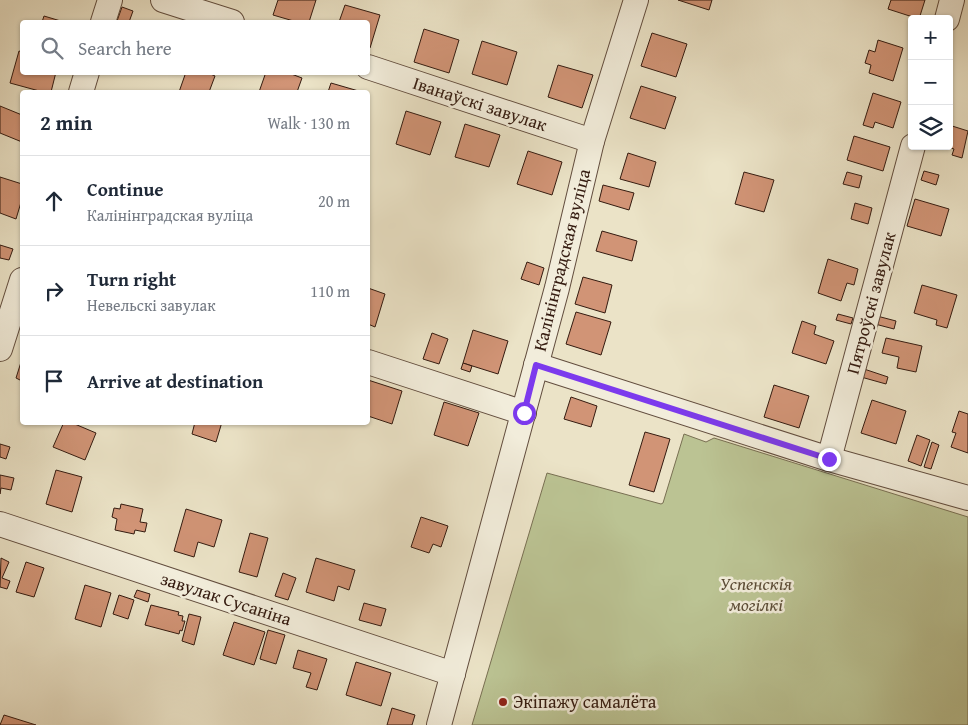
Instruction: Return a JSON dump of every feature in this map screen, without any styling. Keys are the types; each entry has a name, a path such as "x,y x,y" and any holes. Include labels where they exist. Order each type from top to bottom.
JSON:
{"street":[{"path":"104,20 110,0"},
{"path":"163,0 226,20"},
{"name":"Калінінградская вуліца","path":"439,725 524,413 592,141 636,0"},
{"path":"948,15 952,0"},
{"name":"Іванаўскі завулак","path":"370,68 592,141"},
{"path":"82,90 86,75"},
{"name":"Пятроўскі завулак","path":"829,459 912,150"},
{"path":"0,349 20,286"},
{"path":"370,363 524,413"},
{"path":"536,365 829,459 968,498"},
{"name":"завулак Сусаніна","path":"0,524 453,674"}],"green space":[{"name":"Успенскія могілкі","path":"684,434 706,442 714,438 968,517 968,725 472,725 547,473 661,504 663,503"}],"building":[{"path":"278,0 316,0 310,20 290,20 273,15"},
{"path":"678,0 712,0 709,10"},
{"path":"891,0 925,0 920,15 908,15 888,9"},
{"path":"345,5 380,15 370,48 370,20 340,20"},
{"path":"122,7 133,11 130,20 117,20"},
{"path":"44,16 57,20 43,20"},
{"path":"424,29 459,40 449,73 414,62"},
{"path":"652,33 687,44 676,77 641,66"},
{"path":"878,40 903,48 893,81 869,73 871,65 865,63 869,50 875,52"},
{"path":"482,41 517,52 507,85 472,74"},
{"path":"19,51 20,75 55,75 52,90 36,90 10,83"},
{"path":"558,65 593,75 582,108 548,97"},
{"path":"185,75 215,76 210,90 180,90"},
{"path":"265,75 294,75 302,78 298,90 260,90"},
{"path":"331,83 355,90 329,90"},
{"path":"641,86 676,97 665,129 630,118"},
{"path":"873,93 901,102 893,128 875,122 873,128 863,125"},
{"path":"0,106 20,114 20,141 0,133"},
{"path":"406,111 441,122 430,155 396,144"},
{"path":"465,124 500,135 489,167 455,157"},
{"path":"953,126 968,131 962,158 952,155 954,149"},
{"path":"854,136 890,147 883,171 847,160"},
{"path":"528,151 562,162 552,195 517,184"},
{"path":"628,153 656,162 649,187 620,179"},
{"path":"924,171 939,175 936,185 921,180"},
{"path":"744,172 774,180 764,212 735,204"},
{"path":"847,172 862,176 859,188 843,184"},
{"path":"0,177 20,183 20,206 16,219 0,213"},
{"path":"603,185 634,193 629,210 599,201"},
{"path":"915,199 949,209 941,236 907,226"},
{"path":"855,203 872,208 868,224 851,219"},
{"path":"602,231 637,241 632,261 596,251"},
{"path":"0,245 13,249 9,260 0,258"},
{"path":"828,259 858,269 854,285 847,283 841,301 818,293"},
{"path":"527,262 544,268 539,285 521,279"},
{"path":"583,277 612,285 605,313 575,304"},
{"path":"922,285 957,295 947,328 936,325 937,320 914,313"},
{"path":"370,289 385,294 375,327 370,325"},
{"path":"576,312 611,322 601,355 566,344"},
{"path":"838,314 853,318 851,324 836,320"},
{"path":"877,316 896,321 894,329 875,324"},
{"path":"802,321 816,326 814,334 834,341 826,364 792,353"},
{"path":"473,330 508,341 498,374 463,363"},
{"path":"432,333 448,339 439,364 423,359"},
{"path":"886,338 922,346 916,372 897,368 899,357 882,353"},
{"path":"463,363 472,366 470,372 461,369"},
{"path":"20,365 20,380 16,378"},
{"path":"864,369 888,377 886,384 861,377"},
{"path":"370,381 402,391 392,424 370,417"},
{"path":"774,385 809,396 799,428 764,417"},
{"path":"571,397 597,406 591,427 564,419"},
{"path":"872,400 906,411 896,444 861,433"},
{"path":"444,402 479,413 468,446 434,435"},
{"path":"959,411 968,414 968,453 951,447 956,433 952,432"},
{"path":"63,425 77,425 96,433 85,460 53,447"},
{"path":"194,425 221,425 216,442 192,434"},
{"path":"645,432 670,439 654,492 629,485"},
{"path":"917,435 930,440 921,466 908,461"},
{"path":"932,442 939,445 931,469 924,467"},
{"path":"0,444 10,447 6,459 0,457"},
{"path":"56,470 82,477 72,512 46,504"},
{"path":"0,475 14,478 11,490 1,488 0,494"},
{"path":"121,504 143,509 140,522 147,523 145,532 135,530 134,534 115,530 117,519 112,517 114,508 120,509"},
{"path":"186,509 222,520 214,547 198,542 194,557 174,551"},
{"path":"421,517 448,526 441,547 433,544 429,553 411,547"},
{"path":"250,533 268,538 257,577 239,572"},
{"path":"1,558 9,562 2,578 10,581 7,589 0,587"},
{"path":"316,558 355,570 349,590 338,586 334,601 306,592"},
{"path":"26,562 44,568 34,597 16,592"},
{"path":"283,573 296,578 288,600 275,596"},
{"path":"85,585 111,593 101,627 75,619"},
{"path":"137,590 150,594 148,602 134,597"},
{"path":"119,595 134,600 128,619 113,614"},
{"path":"364,603 386,609 381,626 359,620"},
{"path":"151,605 179,612 178,615 183,616 182,621 185,621 182,631 180,630 179,634 145,625"},
{"path":"189,614 201,617 194,645 182,641"},
{"path":"234,622 265,632 254,665 223,655"},
{"path":"268,630 285,635 276,664 260,659"},
{"path":"298,650 327,659 317,690 306,687 311,673 293,668"},
{"path":"356,662 391,673 381,706 346,695"},
{"path":"392,708 415,715 412,725 387,725"},
{"path":"4,715 36,725 0,725"}],"place":[{"name":"Экіпажу самалёта","path":"503,702"}],"route":[{"path":"524,413 536,365 829,459"}]}
